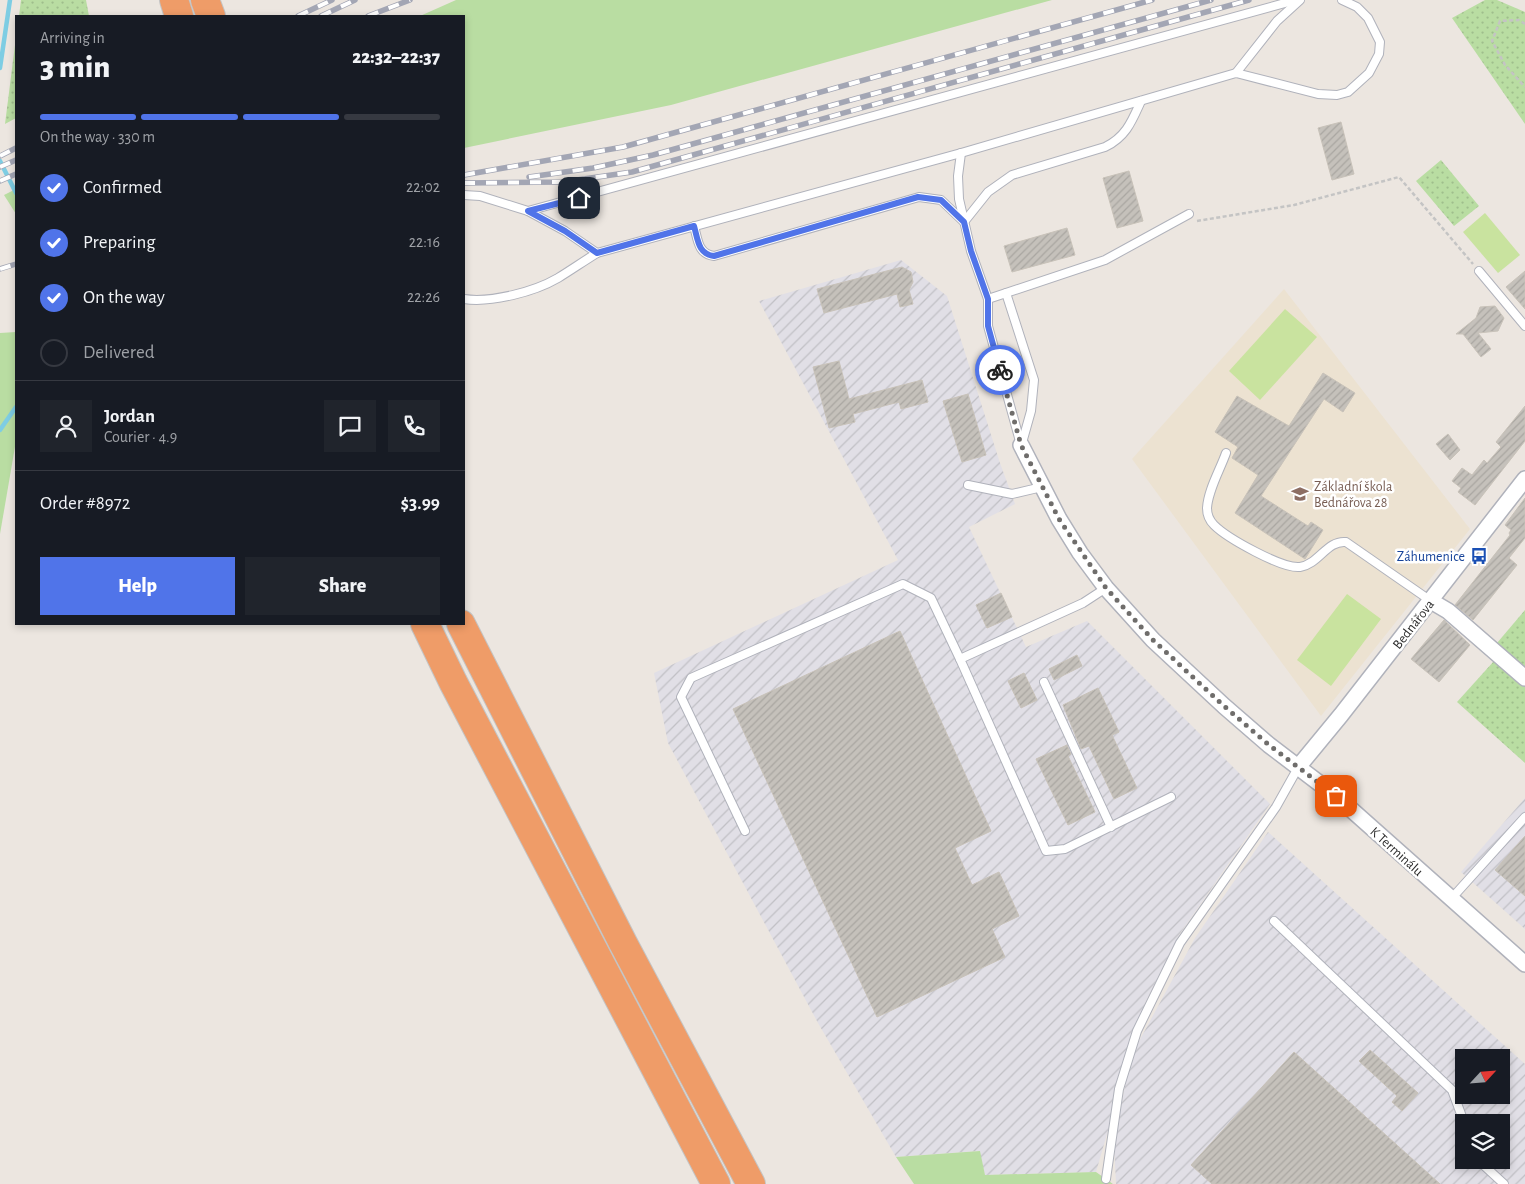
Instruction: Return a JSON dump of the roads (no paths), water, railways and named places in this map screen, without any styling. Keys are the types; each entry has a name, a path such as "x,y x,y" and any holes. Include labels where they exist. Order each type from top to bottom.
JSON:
{"highway":[{"path":"174,0 179,15"},
{"path":"205,0 211,15"},
{"path":"426,625 597,960 716,1184"},
{"path":"462,625 623,943 751,1184"}],"street":[{"name":"K Terminálu","path":"1021,445 1042,487 1076,546 1106,588 1153,640 1224,706 1269,745 1299,766 1525,964"},
{"name":"Bednářova","path":"1299,766 1525,480"},
{"path":"1431,601 1448,611 1525,678"}],"lane":[{"path":"528,211 1296,0"},
{"path":"1236,73 1277,21 1301,0"},
{"path":"465,299 479,301 500,298 544,285 597,253 961,153 1236,73 1318,94 1337,95 1348,92 1369,73 1379,54 1380,42 1368,18 1357,7 1342,0"},
{"path":"964,222 988,192 999,182 1012,175 1116,142 1125,134 1141,101"},
{"path":"961,153 958,176 959,199 971,251 988,299 988,326 1021,445"},
{"path":"465,195 480,196 528,211 565,231 597,253"},
{"path":"694,226 700,250 706,255 714,256 918,197 941,200 964,222"},
{"path":"988,299 1105,260 1188,214"},
{"path":"1479,271 1525,326"},
{"path":"1006,293 1034,380 1031,411 1021,445"},
{"path":"1226,453 1207,508 1210,519 1218,529 1270,558 1292,567 1309,564 1317,560 1332,545 1346,542 1431,601"},
{"path":"968,485 1012,494 1042,487"},
{"path":"745,831 681,697 691,678 903,584 931,598 1046,851 1065,849 1172,798"},
{"path":"960,659 1083,603 1106,588"},
{"path":"1044,682 1111,827"},
{"path":"1106,1179 1119,1089 1138,1031 1180,943 1276,807 1299,766"},
{"path":"1451,899 1525,817"},
{"path":"1274,921 1452,1090 1461,1114"},
{"path":"1488,1169 1504,1184"}],"waterway":[{"path":"0,68 10,0"},
{"path":"0,161 15,191"},
{"path":"0,430 15,408"}],"railway":[{"path":"300,15 332,0"},
{"path":"323,15 355,0"},
{"path":"371,15 410,0"},
{"path":"465,175 623,147 1152,0"},
{"path":"529,177 593,168 653,155 1211,0"},
{"path":"465,183 563,182 632,172 1249,0"},
{"path":"0,156 15,148"},
{"path":"0,167 15,160"},
{"path":"0,181 15,174"},
{"path":"0,269 15,264"}],"place":[{"name":"Základní škola Bednářova 28","path":"1300,494"},
{"name":"Záhumenice","path":"1479,556"}]}
